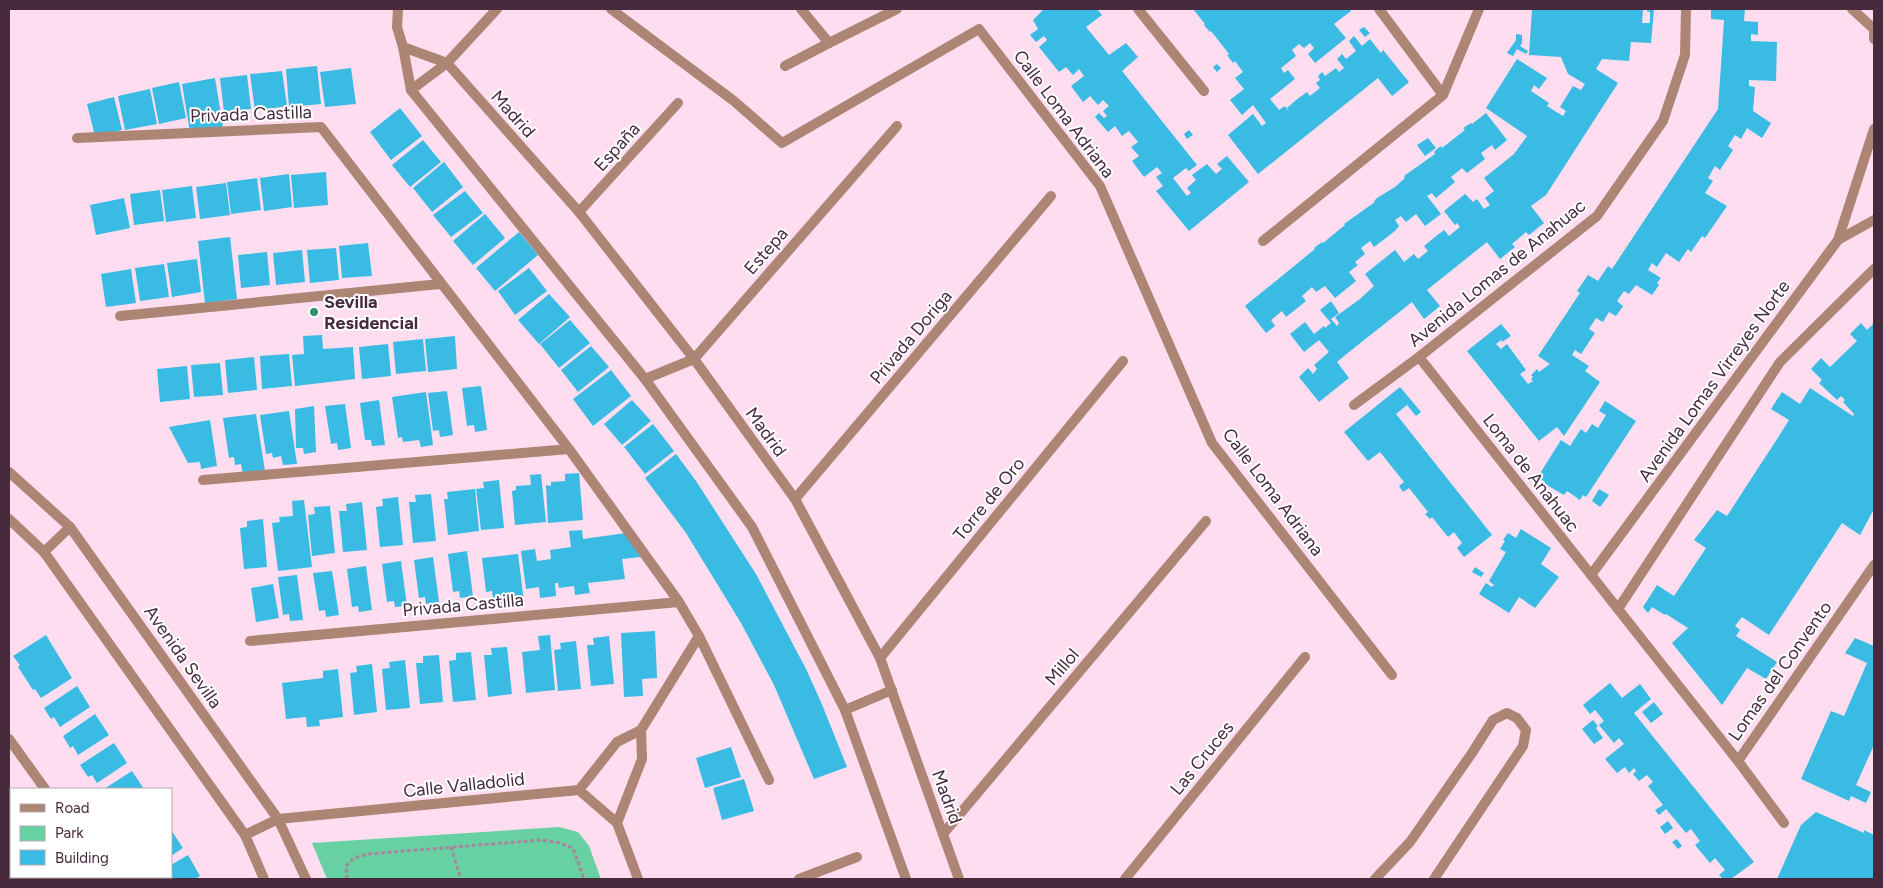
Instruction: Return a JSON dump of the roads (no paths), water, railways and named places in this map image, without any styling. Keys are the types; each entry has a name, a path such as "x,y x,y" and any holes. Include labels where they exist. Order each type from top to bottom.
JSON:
{"street":[{"path":"398,9 396,27 403,47 411,90 645,379 752,527 845,710 906,879"},
{"path":"411,90 447,63 497,9"},
{"name":"Calle Loma Adriana","path":"611,9 734,101 782,143 979,29 1100,186 1212,443 1392,675"},
{"path":"801,9 829,43"},
{"path":"785,66 897,9"},
{"path":"1138,9 1204,91"},
{"path":"1379,9 1442,95"},
{"path":"1263,241 1442,95 1479,9"},
{"name":"Avenida Lomas de Anahuac","path":"1354,405 1419,357 1597,216 1663,121 1685,55 1686,9"},
{"path":"1852,9 1874,29 1874,39"},
{"path":"403,47 447,63"},
{"name":"Madrid","path":"447,63 579,212 694,359 795,499 880,658 959,879"},
{"name":"España","path":"579,212 678,103"},
{"name":"Estepa","path":"645,379 694,359 897,126"},
{"name":"Privada Castilla","path":"77,138 321,128 569,449 679,602 699,636 769,780"},
{"path":"1838,240 1874,129"},
{"name":"Privada Doriga","path":"795,499 1051,196"},
{"name":"Avenida Lomas Virreyes Norte","path":"1591,575 1838,240 1874,220"},
{"path":"1618,609 1780,362 1874,269"},
{"path":"120,316 440,284"},
{"name":"Loma de Anahuac","path":"1419,357 1618,609"},
{"name":"Torre de Oro","path":"880,658 1123,361"},
{"path":"204,480 569,449"},
{"name":"Avenida Sevilla","path":"9,472 70,527 278,819 306,879"},
{"path":"9,520 44,552 245,835 264,879"},
{"name":"Millol","path":"943,834 1206,521"},
{"path":"44,552 70,527"},
{"name":"Lomas del Convento","path":"1618,609 1738,760 1874,565"},
{"name":"Privada Castilla","path":"250,641 679,602"},
{"path":"638,879 617,823 579,790 617,742 641,730 699,636"},
{"name":"Las Cruces","path":"1125,879 1305,657"},
{"path":"845,710 892,690"},
{"path":"1375,879 1410,842 1493,720 1506,713 1517,718 1526,730 1523,746 1434,879"},
{"path":"617,823 642,759 641,730"},
{"path":"9,738 44,788"},
{"path":"1738,760 1784,823"},
{"name":"Calle Valladolid","path":"245,835 278,819 579,790"},
{"path":"799,879 858,857"}],"place":[{"name":"Sevilla Residencial","path":"314,312"}]}
